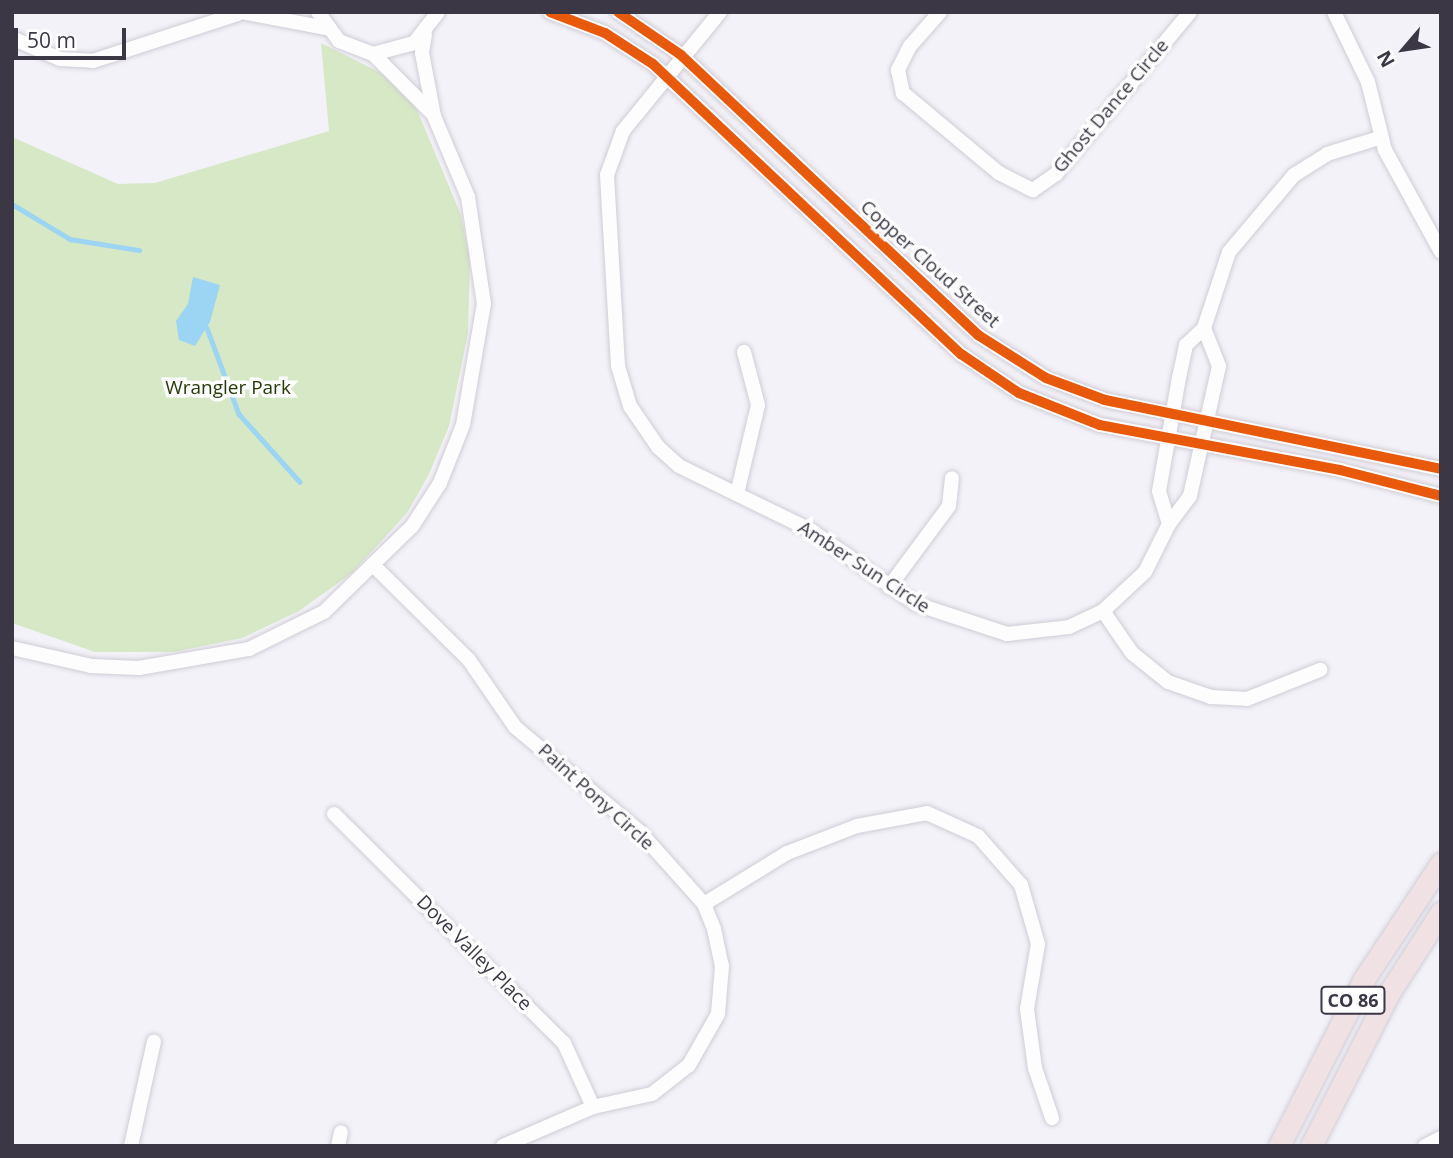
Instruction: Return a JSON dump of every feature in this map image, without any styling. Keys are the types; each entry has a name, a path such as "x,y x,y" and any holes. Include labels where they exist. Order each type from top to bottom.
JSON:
{"highway":[{"name":"CO 86","path":"1279,1146 1364,979 1441,863"},
{"name":"CO 86","path":"1311,1146 1389,993 1441,912"}],"street":[{"path":"318,12 326,28 347,46 373,54 397,71 434,116"},
{"path":"373,54 402,50 431,24 450,12"},
{"path":"550,12 605,33 665,74 980,368 1048,406 1100,425 1199,443 1441,496"},
{"name":"Copper Cloud Street","path":"618,12 681,55 978,335 1046,378 1171,415 1441,469"},
{"name":"Amber Sun Circle","path":"720,12 665,74 623,131 607,175 618,366 630,406 658,447 679,466 812,531 889,587 945,617 1007,634 1069,627 1103,611 1145,572 1169,524 1190,496 1203,420 1219,366 1204,328"},
{"name":"Ghost Dance Circle","path":"940,12 910,46 898,70 903,93 999,173 1033,190 1056,174 1190,12"},
{"path":"1334,12 1368,82 1379,138 1410,207 1441,252"},
{"path":"12,38 60,59 93,61 240,13 326,28"},
{"path":"12,649 114,667 206,660 268,642 324,612 375,567 440,483 463,425 484,304 479,243 468,197 434,116 423,64 431,24"},
{"path":"1169,524 1159,491 1186,345 1204,328 1229,252 1294,175 1327,154 1379,138"},
{"path":"737,494 758,405 744,352"},
{"path":"889,587 949,506 952,478"},
{"name":"Paint Pony Circle","path":"375,567 469,660 515,727 639,831 704,904 722,966 710,1037 689,1065 652,1094 593,1107 503,1146"},
{"path":"1103,611 1132,653 1159,674 1211,697 1247,698 1320,670"},
{"path":"704,904 787,853 857,826 927,813 978,836 1021,885 1038,944 1027,1009 1035,1068 1052,1118"},
{"name":"Dove Valley Place","path":"334,814 564,1043 593,1107"},
{"path":"131,1146 154,1041"},
{"path":"1425,1146 1441,1138"}],"green space":[{"name":"Wrangler Park","path":"321,43 391,78 412,98 461,215 470,260 468,333 449,426 429,474 407,513 352,573 299,611 242,638 174,652 95,652 12,623 12,137 118,184 155,183 329,131"}],"water":[{"path":"193,277 220,285 210,322 195,346 179,340 176,321 188,304"}],"waterway":[{"path":"12,204 70,239 139,250"},
{"path":"207,328 239,414 300,482"}],"cycle path":[{"path":"550,12 605,33 653,64 961,354 1019,393 1100,425 1340,470 1441,496"},
{"path":"618,12 681,55 978,335 1046,378 1105,400 1441,469"}]}
